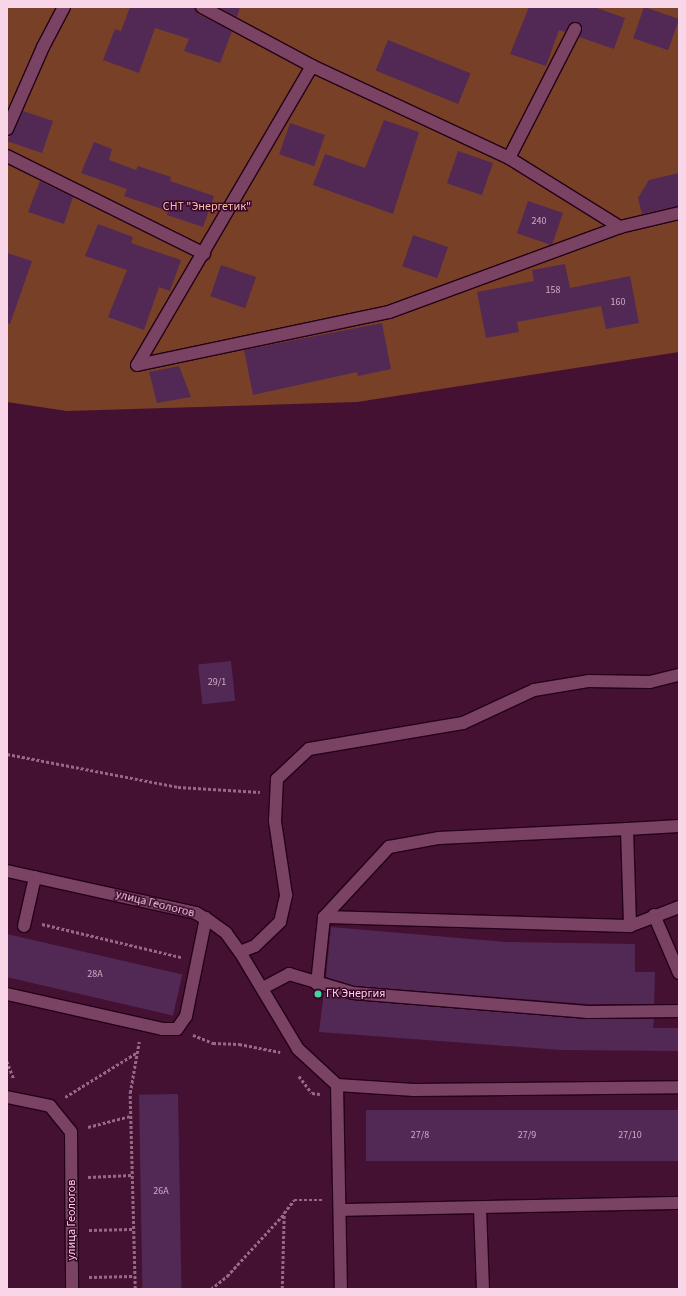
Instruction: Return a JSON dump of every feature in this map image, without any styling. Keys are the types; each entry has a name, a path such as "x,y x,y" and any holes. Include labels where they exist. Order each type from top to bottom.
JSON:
{"street":[{"path":"7,129 43,47 64,7"},
{"path":"202,7 312,66 509,158 620,227"},
{"path":"509,158 575,29"},
{"path":"312,66 204,254 137,365 389,312 620,227 679,213"},
{"path":"7,156 204,254"},
{"path":"240,952 255,946 280,922 286,895 275,821 277,779 309,749 463,723 534,690 589,682 650,682 679,675"},
{"path":"317,984 324,917 389,847 439,838 679,826"},
{"path":"627,829 630,926"},
{"name":"улица Геологов","path":"7,870 196,913 206,918 226,933 240,952 280,1015 298,1049 337,1084"},
{"path":"24,923 35,877"},
{"path":"324,917 630,926 679,908"},
{"path":"654,916 679,973"},
{"path":"7,994 162,1029 178,1029 186,1016 206,918"},
{"path":"263,988 289,974 317,984 353,993 588,1012 679,1011"},
{"path":"341,1289 341,1205 337,1084 414,1090 679,1087"},
{"path":"7,1097 50,1106 71,1132"},
{"name":"улица Геологов","path":"71,1132 72,1283"},
{"path":"341,1205 480,1208 679,1203"},
{"path":"480,1208 483,1289"}],"path":[{"path":"7,754 178,787 276,794"},
{"path":"24,923 197,961"},
{"path":"135,1289 130,1093 136,1053 143,1024"},
{"path":"180,1026 213,1043 239,1044 282,1053 286,1058"},
{"path":"50,1106 136,1053"},
{"path":"295,1070 312,1093 337,1098"},
{"path":"71,1132 130,1116"},
{"path":"72,1178 132,1175"},
{"path":"211,1289 227,1276 294,1200 341,1205"},
{"path":"282,1289 284,1213"},
{"path":"72,1231 133,1229"},
{"path":"72,1283 134,1276"}],"green space":[{"name":"СНТ \"Энергетик\"","path":"7,7 679,7 679,352 357,402 67,411 7,402"}],"building":[{"path":"130,7 195,7 198,14 232,31 220,63 184,51 189,39 155,28 139,73 103,60 115,29 121,31"},
{"path":"218,7 240,7 237,17"},
{"path":"529,7 594,7 625,18 614,49 579,37 582,28 578,22 571,23 565,32 559,30 546,66 510,54"},
{"path":"644,7 679,19 668,50 633,38"},
{"path":"388,40 471,73 458,104 376,71"},
{"path":"23,111 53,121 42,153 7,141"},
{"path":"384,120 419,132 393,214 313,185 325,154 365,168"},
{"path":"290,123 325,135 314,166 279,154"},
{"path":"94,142 112,149 109,160 136,170 138,166 171,177 170,181 214,196 203,227 167,215 168,211 124,196 127,189 81,173"},
{"path":"458,151 493,163 482,195 447,183"},
{"path":"679,173 679,206 642,214 638,198 649,180"},
{"path":"40,181 73,197 64,224 28,212"},
{"path":"528,201 563,213 552,245 517,233"},
{"path":"98,224 133,237 131,243 181,260 170,291 159,287 144,330 108,317 127,270 85,256"},
{"path":"413,235 448,247 437,278 402,266"},
{"path":"7,253 32,261 10,324 7,323"},
{"path":"565,264 570,288 630,276 639,323 606,329 601,306 517,322 519,332 486,338 477,292 534,281 532,270"},
{"path":"221,265 256,277 245,308 210,296"},
{"path":"382,323 391,369 358,376 357,372 253,395 244,350"},
{"path":"179,366 191,397 157,403 149,372"},
{"path":"231,661 235,701 202,704 198,664"},
{"path":"331,927 506,942 635,944 635,972 655,972 654,1004 588,1004 354,986 326,977"},
{"path":"7,934 182,974 173,1015 7,977"},
{"path":"324,992 352,1000 587,1019 654,1019 653,1028 679,1028 679,1051 561,1050 319,1032"},
{"path":"178,1094 181,1289 142,1289 139,1095"},
{"path":"366,1110 679,1110 679,1161 366,1161"}],"place":[{"name":"ГК Энергия","path":"318,994"}]}
